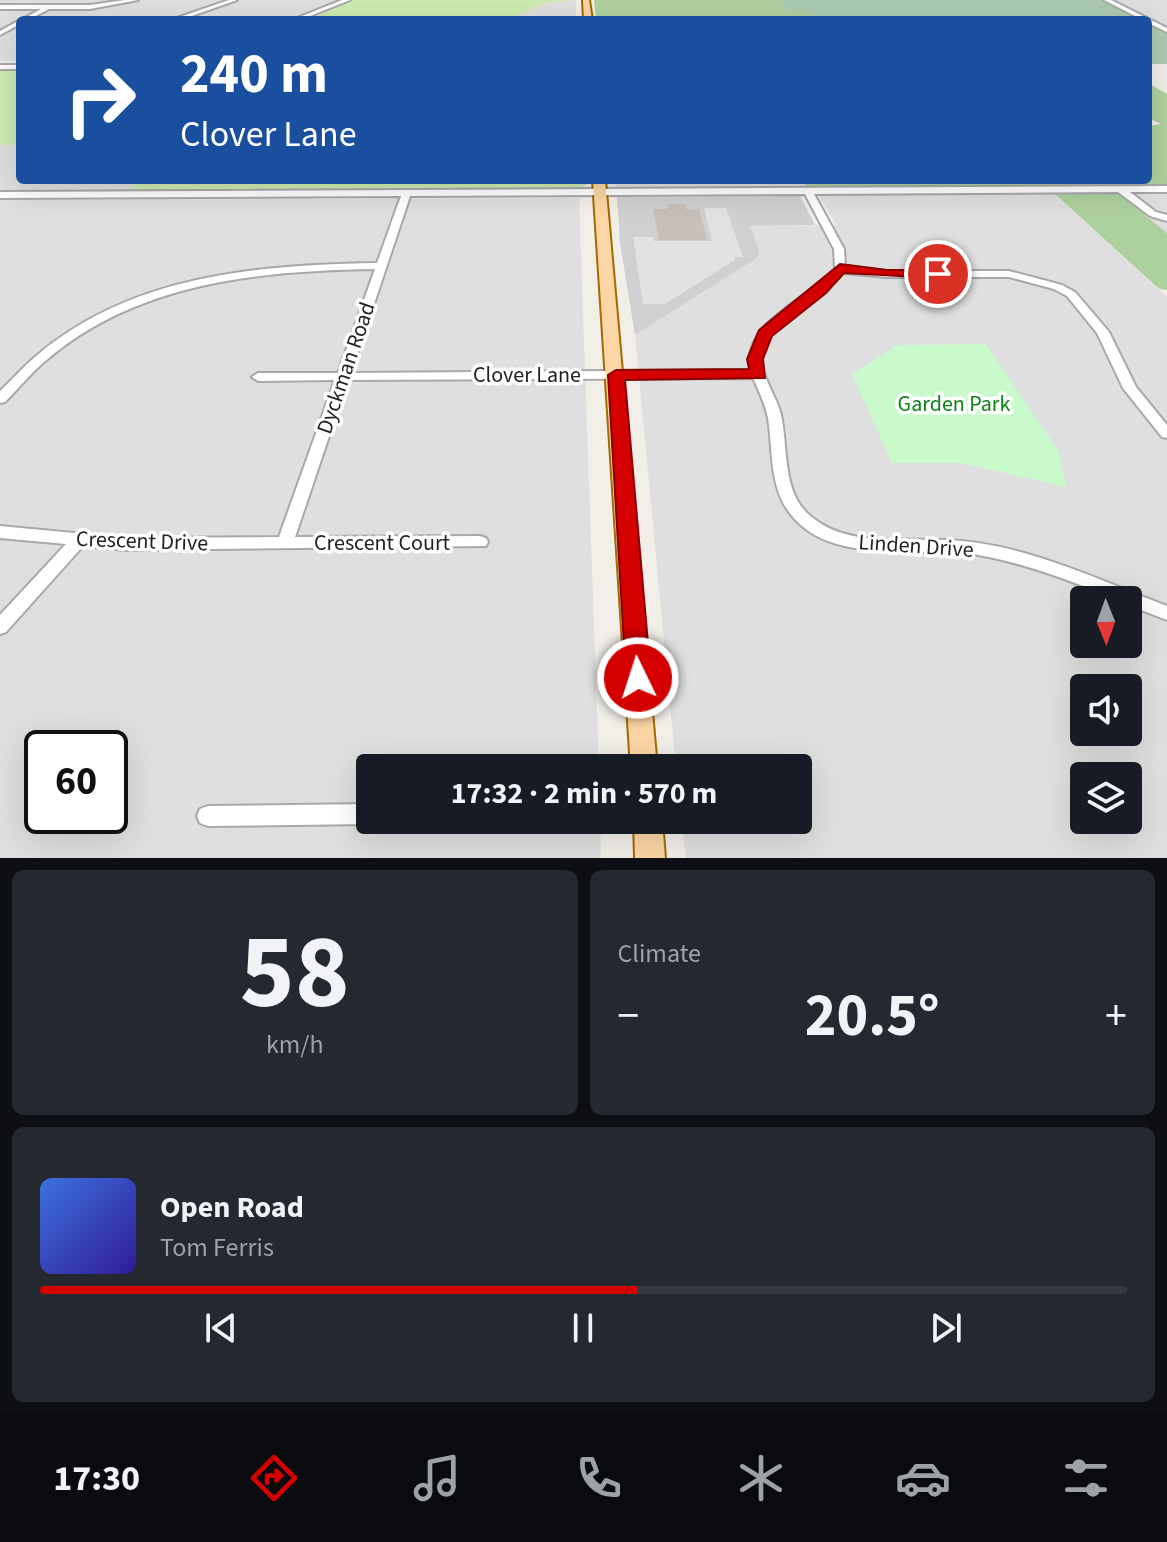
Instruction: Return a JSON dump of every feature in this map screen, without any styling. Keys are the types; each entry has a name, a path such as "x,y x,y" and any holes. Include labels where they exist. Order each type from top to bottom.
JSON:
{"main road":[{"path":"600,186 643,754"},
{"path":"649,834 650,858"}],"street":[{"path":"31,16 61,0"},
{"path":"0,7 102,6 135,0"},
{"path":"186,16 234,0"},
{"path":"305,16 347,0"},
{"path":"1107,0 1139,16"},
{"path":"0,195 407,192 600,186 808,191 1167,189"},
{"path":"1120,189 1153,214 1167,218"},
{"path":"808,191 839,249 840,269 887,274 1009,274 1058,287 1071,294 1103,332 1130,388 1167,434"},
{"name":"Dyckman Road","path":"285,543 407,192"},
{"path":"0,399 35,361 74,332 156,292 196,281 265,269 381,266"},
{"name":"Linden Drive","path":"840,269 820,290 764,333 755,359 774,412 779,457 794,508 824,531 846,541 884,546 967,547 1026,560 1167,613"},
{"name":"Clover Lane","path":"258,377 759,374"},
{"name":"Crescent Drive","path":"0,532 127,544 285,543"},
{"path":"0,627 79,540"},
{"name":"Crescent Court","path":"285,543 480,542"},
{"path":"208,816 356,814"}],"shaded area":[{"path":"0,0 340,0 298,16 16,16 16,61 0,61"},
{"path":"576,0 576,16 518,16 545,3"},
{"path":"1115,0 1167,0 1167,26"},
{"path":"16,144 16,184 137,184 127,193 0,193 0,145"},
{"path":"615,184 805,184 807,188 625,189"},
{"path":"1167,192 1167,233 1118,193"},
{"path":"1054,193 1167,297 1167,858 686,858 683,834 812,834 812,754 675,754 635,335 757,258 758,250 749,226 836,225 819,195"},
{"path":"800,196 815,225 750,226 759,250 757,258 635,335 620,243 617,197"},
{"path":"579,198 599,754 356,754 356,834 600,834 601,858 0,858 0,200"},
{"path":"704,208 726,208 743,257 735,257 735,260 665,304 643,304 633,237 653,237 654,241 712,241"}],"green space":[{"path":"352,0 575,0 545,3 518,16 311,16"},
{"path":"594,0 780,0 787,11 810,11 815,16 596,16"},
{"path":"780,0 1103,0 1134,16 815,16 810,11 787,11"},
{"path":"1152,25 1167,32 1167,64 1152,64"},
{"path":"16,67 16,144 0,145 0,68"},
{"path":"1152,85 1167,94 1167,185 807,188 805,184 1152,184 1152,125 1161,124 1152,120"},
{"path":"137,184 587,184 575,190 127,193"},
{"path":"1054,193 1118,193 1167,233 1167,290 1159,289"},
{"name":"Garden Park","path":"986,344 1059,452 1066,487 962,463 892,463 852,374 898,345"}],"building":[{"path":"668,204 686,204 687,210 699,209 707,240 659,240 653,209 667,209"}],"route":[{"path":"638,678 616,375 759,374 755,359 764,333 820,290 840,269 887,274 938,274"}]}
